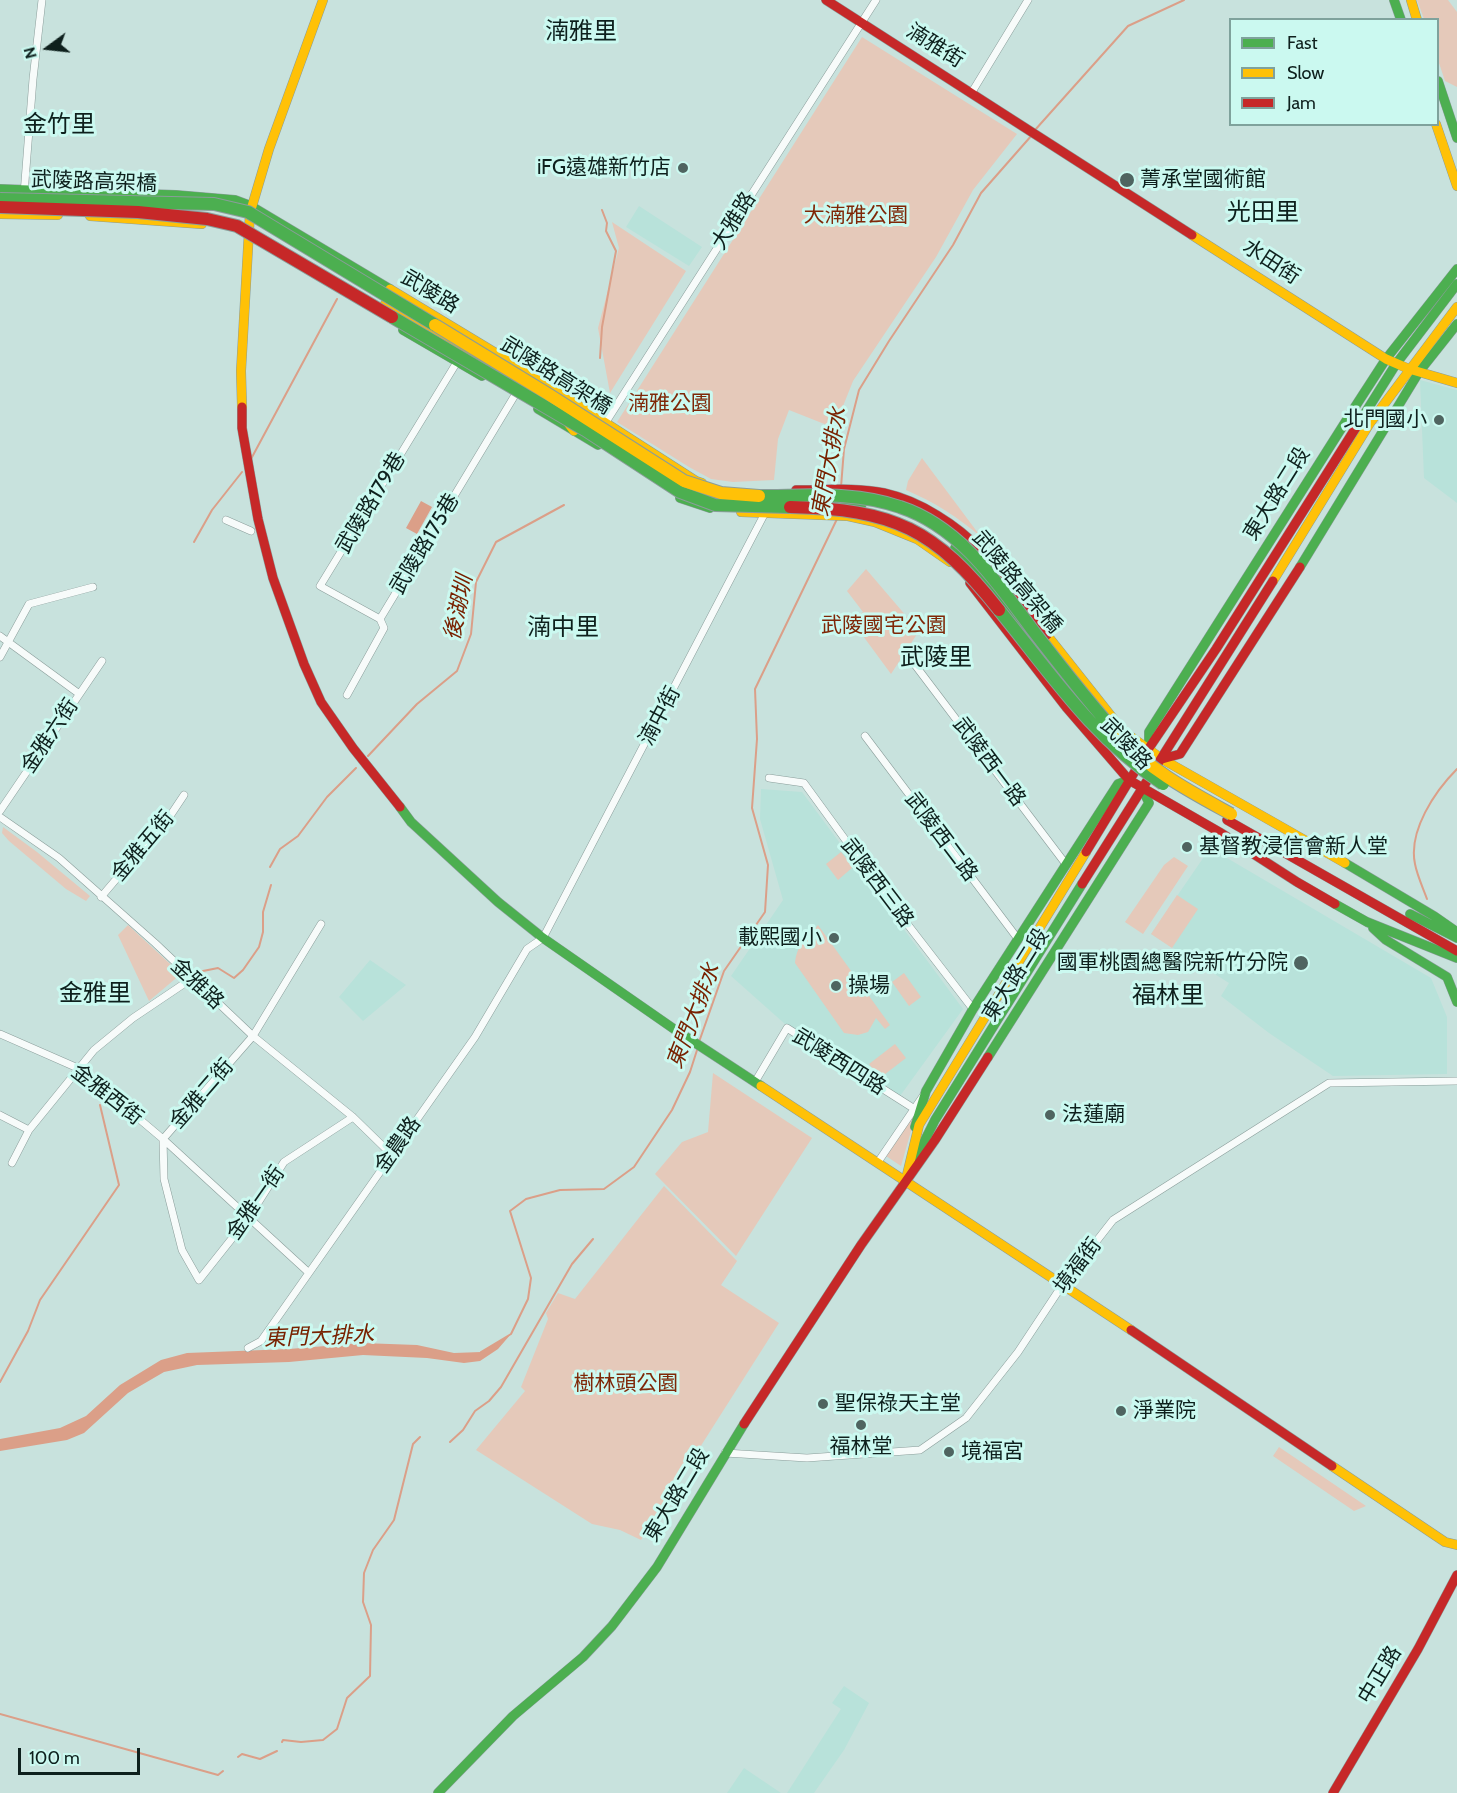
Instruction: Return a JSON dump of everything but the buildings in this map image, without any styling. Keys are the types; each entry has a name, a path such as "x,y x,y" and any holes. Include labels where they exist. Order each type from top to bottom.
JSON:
{"main road":[{"path":"323,0 251,206 241,371 242,428 258,519 273,578 304,664 321,702 353,748 411,822 498,902 543,939 684,1036 1063,1284 1445,1542 1457,1545"},
{"name":"湳雅街","path":"826,0 1041,138"},
{"path":"1394,0 1400,18"},
{"path":"1411,0 1416,18"},
{"path":"1439,87 1457,138"},
{"path":"1437,126 1457,186"},
{"name":"水田街","path":"1041,138 1391,361 1457,383"},
{"name":"武陵路","path":"0,189 62,191 142,207 232,229 515,395 678,497 688,501 716,510 819,495 880,494 910,502 932,512 967,537 982,551 1123,731 1162,759 1358,870 1457,932"},
{"name":"武陵路高架橋","path":"0,198 142,207"},
{"name":"武陵路","path":"0,214 61,215 235,200 251,206 586,410 696,481 735,490 768,502 818,515 848,516 869,521 917,539 956,568 1066,707 1129,780 1221,833 1296,882 1367,922 1457,958"},
{"name":"武陵路高架橋","path":"0,207 142,207 214,204 248,212 548,394 684,481 716,494 751,502 850,496 878,500 918,513 934,522 967,549 982,565 1126,745 1160,772 1229,817 1457,951"},
{"path":"142,207 191,208 230,215 250,223 546,400 559,411 574,431"},
{"name":"東大路二段","path":"905,1180 920,1125 1149,748 1149,732 1391,361 1457,269"},
{"name":"東大路二段","path":"1391,361 1457,284"},
{"path":"1142,788 1162,759 1180,754 1328,523 1414,370 1457,307"},
{"path":"1414,370 1457,324"},
{"path":"546,400 586,410"},
{"path":"751,502 869,505 904,516 922,525 955,548 974,567 1030,638 1044,678"},
{"path":"1030,638 1061,654"},
{"name":"東大路二段","path":"905,1180 918,1114 926,1091 973,1009 1065,864 1118,784 1129,780"},
{"name":"東大路二段","path":"438,1793 513,1716 583,1657 612,1626 657,1567 725,1453 905,1180 935,1140 1149,803 1142,788"},
{"name":"武陵路高架橋","path":"1229,817 1457,938"},
{"path":"1367,922 1386,940 1447,977 1457,1002"},
{"name":"中正路","path":"1333,1793 1418,1648 1457,1575"}],"street":[{"path":"19,214 25,190 33,79 42,0"},
{"name":"大雅路","path":"591,441 606,423 876,0"},
{"path":"972,92 1028,0"},
{"path":"61,215 62,191"},
{"name":"武陵路179巷","path":"380,619 320,586 457,362"},
{"name":"武陵路175巷","path":"347,695 384,628 380,619 515,395"},
{"path":"869,521 880,494"},
{"name":"湳中街","path":"543,939 768,502"},
{"path":"226,520 251,531"},
{"path":"0,657 29,604 93,587"},
{"path":"0,636 78,693"},
{"name":"金雅六街","path":"0,811 78,693 102,661"},
{"name":"武陵西一路","path":"912,661 1065,864"},
{"name":"武陵西二路","path":"865,736 1018,939"},
{"name":"武陵西三路","path":"769,778 804,783 898,912 973,1009"},
{"name":"金雅五街","path":"101,897 170,816 184,795"},
{"name":"金雅路","path":"0,817 59,858 155,943 253,1036 353,1117 391,1154"},
{"name":"金雅二街","path":"199,1280 182,1250 164,1179 163,1138 253,1036 321,924"},
{"name":"金農路","path":"248,1348 261,1341 475,1037 527,949 543,939"},
{"path":"12,1163 29,1130 94,1050 133,1018 191,979"},
{"name":"武陵西四路","path":"755,1082 787,1028 913,1108"},
{"name":"金雅西街","path":"0,1034 80,1069 163,1138 308,1272"},
{"name":"境福街","path":"725,1453 807,1458 920,1450 966,1418 1018,1352 1063,1284 1113,1220 1329,1083 1457,1081"},
{"name":"東大路二段","path":"878,1162 926,1091"},
{"path":"0,1115 29,1130"},
{"name":"金雅一街","path":"199,1280 249,1217 284,1162 353,1117"}],"shaded area":[{"path":"639,206 702,247 689,266 626,227"},
{"name":"北門國小","path":"1420,380 1457,390 1457,503 1424,478"},
{"path":"421,501 432,507 417,534 406,528"},
{"name":"載熙國小","path":"761,789 802,792 963,1009 900,1096 785,1024 731,976 783,900 760,819"},
{"name":"國軍桃園總醫院新竹分院","path":"1210,848 1431,978 1447,1017 1447,1074 1333,1076 1269,1033 1221,996 1229,983 1151,934"},
{"path":"370,960 406,985 363,1021 339,997"},
{"path":"511,1334 498,1349 480,1361 464,1363 427,1358 363,1355 289,1362 197,1365 164,1372 128,1393 84,1433 67,1440 0,1451 0,1439 60,1428 86,1416 120,1385 161,1360 187,1353 289,1349 362,1343 417,1345 454,1353 481,1352"},
{"path":"844,1686 869,1703 844,1750 814,1793 787,1793 841,1709 832,1703"},
{"path":"744,1768 781,1793 727,1793"}],"green space":[{"path":"1417,0 1448,0 1457,12 1457,87 1445,81 1439,63 1439,18 1424,18"},
{"name":"大湳雅公園","path":"862,37 1017,134 973,190 936,257 853,381 841,411 837,429 789,410 778,439 774,480 733,482 711,479 617,422"},
{"name":"湳雅公園","path":"612,222 686,271 610,393 598,328 619,248"},
{"path":"922,458 981,537 945,510 906,490 908,481"},
{"name":"武陵國宅公園","path":"866,569 919,631 891,674 852,621 863,612 847,591"},
{"path":"3,827 90,896 86,901 66,889 9,841 2,833"},
{"path":"841,852 853,867 838,880 826,864"},
{"path":"1174,857 1188,866 1143,934 1125,922 1164,865"},
{"path":"1177,895 1198,909 1172,948 1151,934"},
{"path":"128,925 181,974 149,1001 118,935"},
{"path":"818,925 890,1025 885,1029 876,1018 868,1032 858,1035 844,1033 795,963 797,952 805,941 821,939 814,930"},
{"path":"904,973 921,997 909,1006 892,982"},
{"path":"895,1044 906,1058 880,1078 869,1064"},
{"path":"713,1073 812,1138 736,1256 655,1174 682,1142 708,1132"},
{"path":"917,1110 901,1166 886,1156"},
{"name":"樹林頭公園","path":"664,1186 737,1261 721,1285 779,1323 641,1540 620,1530 592,1524 476,1450 525,1391 521,1387 548,1319 546,1313 558,1293 575,1299"},
{"path":"1279,1447 1366,1506 1354,1511 1273,1456"}],"waterway":[{"name":"東門大排水","path":"1035,130 1128,26 1184,0"},
{"name":"東門大排水","path":"841,487 844,449 859,390 953,245 981,193 1032,135"},
{"name":"後湖圳","path":"600,358 602,327 616,251 606,231 607,223 602,210"},
{"path":"251,459 337,299"},
{"path":"194,542 212,510 242,472"},
{"name":"後湖圳","path":"368,756 417,704 457,671 471,634 476,582 496,542 564,505"},
{"name":"東門大排水","path":"699,1042 724,971 765,912 768,865 752,808 757,739 755,689 837,519"},
{"name":"後湖圳","path":"270,867 280,849 298,836 327,797 356,768"},
{"path":"1427,899 1415,864 1416,838 1419,825 1432,800 1457,769"},
{"name":"後湖圳","path":"198,972 218,968 234,978 243,970 259,947 263,932 263,912 271,885"},
{"name":"東門大排水","path":"481,1352 511,1334 528,1299 531,1278 510,1211 526,1199 560,1190 604,1189 634,1167 672,1110 690,1072 698,1047"},
{"path":"0,1382 28,1331 40,1300 119,1185 100,1105"},
{"path":"450,1442 463,1430 475,1411 489,1401 501,1387 572,1264 593,1239"},
{"path":"282,1742 283,1740 301,1742 323,1740 337,1729 347,1698 370,1676 371,1625 363,1602 364,1573 373,1550 394,1520 413,1444 420,1437"},
{"path":"0,1714 218,1775 223,1771"},
{"path":"238,1757 242,1754 260,1759 277,1751"}],"traffic: fast":[{"path":"1394,0 1400,18"},
{"path":"1439,84 1457,138"},
{"path":"0,189 176,195 235,200 251,206 390,289"},
{"path":"0,199 214,204 248,212 435,325"},
{"path":"1149,748 1149,732 1353,410 1386,359 1457,269"},
{"path":"1362,418 1396,364 1457,284"},
{"path":"392,317 585,430 680,492 715,505 790,507"},
{"path":"1300,567 1419,372 1457,324"},
{"path":"403,330 482,376"},
{"path":"538,409 598,445"},
{"path":"759,496 848,496 866,499 900,507 942,528 960,543 992,577 1119,736"},
{"path":"680,498 710,508"},
{"path":"810,502 862,504"},
{"path":"955,548 974,567 1030,638 1044,678"},
{"path":"999,610 1094,726 1138,766 1163,784"},
{"path":"915,1127 926,1091 973,1009 1118,784 1129,780"},
{"path":"988,1057 1149,803 1142,788"},
{"path":"400,807 411,822 498,902 543,938 761,1086"},
{"path":"1345,863 1457,932"},
{"path":"916,1158 935,1120 1082,884"},
{"path":"1335,904 1367,922 1457,958"},
{"path":"1410,914 1457,938"},
{"path":"1373,928 1386,940 1447,977 1457,1002"},
{"path":"438,1793 513,1716 583,1657 612,1626 657,1567 744,1424"}],"traffic: slow":[{"path":"242,407 241,371 250,213 269,149 323,0"},
{"path":"1411,0 1416,18"},
{"path":"1437,126 1457,186"},
{"path":"0,214 58,215"},
{"path":"90,216 202,224"},
{"path":"1192,235 1386,359 1409,369 1457,383"},
{"path":"390,289 702,483"},
{"path":"385,304 547,401 559,411 574,431"},
{"path":"1273,581 1370,423 1457,307"},
{"path":"435,325 684,481 721,493 759,496"},
{"path":"741,512 848,516 875,522 917,539 950,562"},
{"path":"1047,635 1123,731 1162,759 1345,863"},
{"path":"1119,736 1158,770 1186,789 1231,814"},
{"path":"907,1175 919,1125 1086,852"},
{"path":"761,1086 1131,1330"},
{"path":"1332,1466 1445,1542 1457,1545"}],"traffic: jam":[{"path":"826,0 1192,235"},
{"path":"0,207 138,212 207,219 237,226 392,317"},
{"path":"242,407 242,428 258,519 273,578 304,664 321,702 353,748 400,807"},
{"path":"1147,751 1216,649 1362,418"},
{"path":"796,490 873,491 898,497 937,515 972,541 991,560 1047,635"},
{"path":"790,507 858,513 885,519 909,529 932,542 954,560 999,610"},
{"path":"1162,759 1180,754 1300,567"},
{"path":"1082,884 1273,581"},
{"path":"970,583 1066,707 1129,780 1221,833 1335,904"},
{"path":"1086,852 1140,763"},
{"path":"1227,820 1457,951"},
{"path":"744,1424 861,1245 935,1140 988,1057"},
{"path":"1131,1330 1332,1466"},
{"path":"1333,1793 1418,1649 1457,1575"}],"place":[{"name":"iFG遠雄新竹店","path":"683,168"},
{"name":"菁承堂國術館","path":"1127,180"},
{"name":"北門國小","path":"1439,420"},
{"name":"基督教浸信會新人堂","path":"1187,847"},
{"name":"載熙國小","path":"834,938"},
{"name":"國軍桃園總醫院新竹分院","path":"1301,963"},
{"name":"操場","path":"836,986"},
{"name":"法蓮廟","path":"1050,1115"},
{"name":"聖保祿天主堂","path":"823,1404"},
{"name":"淨業院","path":"1121,1411"},
{"name":"福林堂","path":"861,1425"},
{"name":"境福宮","path":"949,1452"}],"district":[{"name":"湳雅里","path":"581,32"},
{"name":"金竹里","path":"59,125"},
{"name":"光田里","path":"1263,213"},
{"name":"湳中里","path":"563,628"},
{"name":"武陵里","path":"936,658"},
{"name":"金雅里","path":"95,994"},
{"name":"福林里","path":"1168,996"}]}
